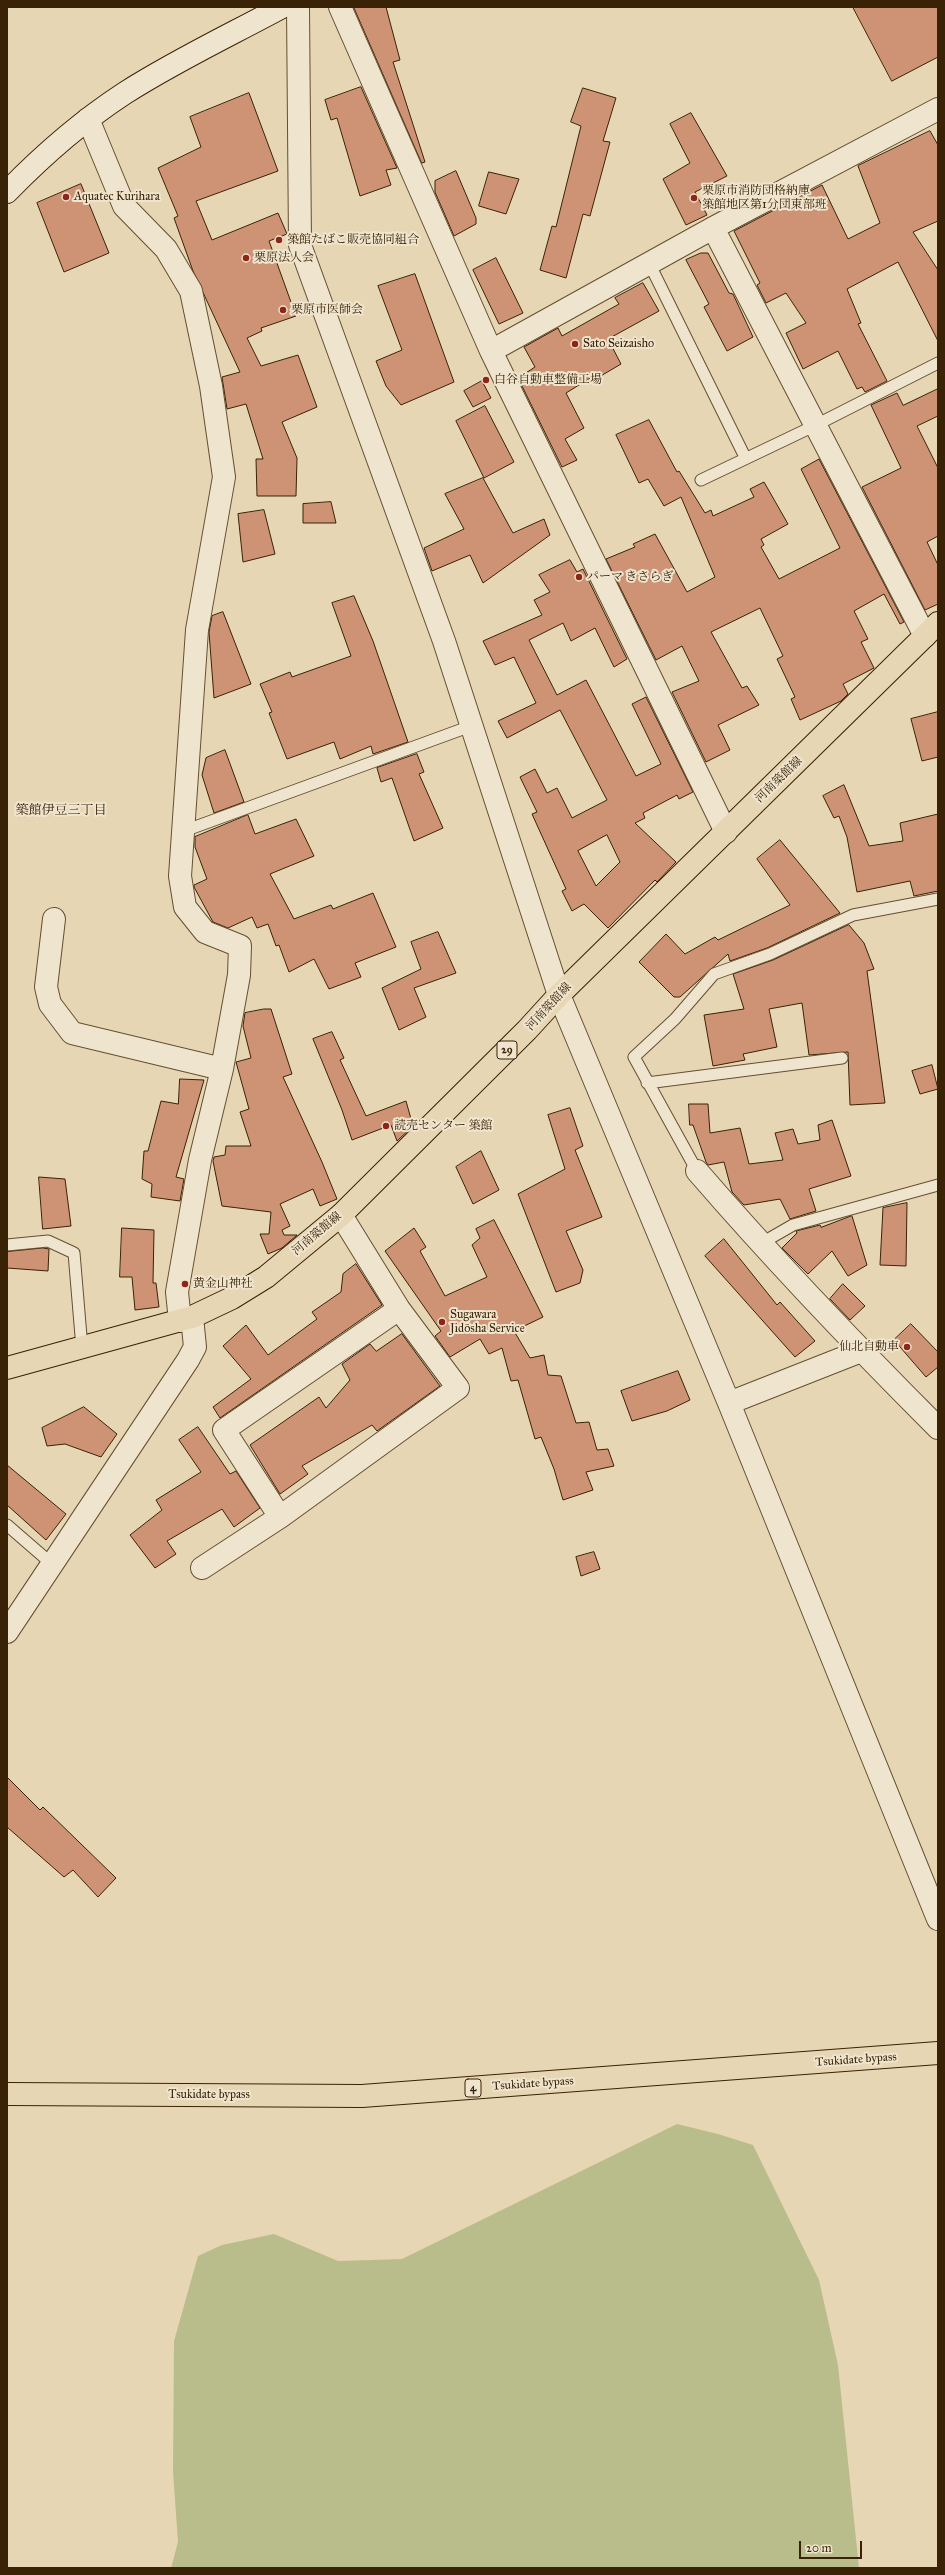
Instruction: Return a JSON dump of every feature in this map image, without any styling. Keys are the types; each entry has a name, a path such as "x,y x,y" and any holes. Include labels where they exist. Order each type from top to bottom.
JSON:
{"main road":[{"name":"河南築館線","path":"7,1368 186,1319 232,1298 266,1277 340,1215 527,1030 559,995 931,630"},
{"name":"Tsukidate bypass","path":"7,2094 362,2096 938,2053"}],"street":[{"path":"7,192 30,168 88,119 126,93 282,7"},
{"path":"298,7 300,245 444,641 559,995 729,1403 938,1919"},
{"path":"340,7 491,351 726,832"},
{"path":"491,351 713,228 938,109"},
{"path":"7,1632 188,1360 195,1347 177,1292 200,1160 222,1068 239,975 240,946 205,932 185,907 180,876 197,630 224,477 211,386 191,291 166,249 124,206 88,119"},
{"path":"713,228 814,426 931,630"},
{"path":"54,919 46,987 50,1004 72,1033 222,1068"},
{"path":"697,1171 760,1244 861,1351 938,1428"},
{"path":"202,1568 280,1517 458,1388 399,1309 340,1215"},
{"path":"280,1517 224,1430 399,1309"},
{"path":"729,1403 861,1351"}],"lane":[{"path":"649,263 745,457"},
{"path":"701,480 745,457 814,426 938,362"},
{"path":"184,831 472,726"},
{"path":"697,1171 634,1057 675,1019 714,974 770,954 853,915 938,899"},
{"path":"647,1082 842,1058"},
{"path":"760,1244 793,1225 938,1185"},
{"path":"7,1245 48,1241 74,1253 82,1348"},
{"path":"7,1525 52,1564"}],"green space":[{"path":"677,2124 718,2134 753,2145 819,2280 838,2365 859,2568 171,2568 178,2542 173,2472 174,2341 198,2256 222,2245 274,2234 338,2261 402,2259"}],"building":[{"path":"354,7 386,7 400,60 393,62 425,162 422,163"},
{"path":"853,7 938,7 938,57 892,81"},
{"path":"361,87 397,168 386,170 391,185 360,196 337,118 331,120 325,100"},
{"path":"583,88 616,98 603,141 610,142 590,216 583,214 566,278 540,270 552,226 556,227 581,126 571,122"},
{"path":"249,93 278,171 196,201 212,240 278,213 287,234 269,241 296,316 261,328 262,331 247,338 261,366 298,355 317,407 282,422 297,458 296,496 257,496 256,459 263,459 246,404 227,409 222,377 240,372 193,271 174,218 178,216 158,168 201,147 190,117"},
{"path":"691,113 727,176 695,192 707,215 686,225 663,179 690,163 670,124"},
{"path":"930,131 938,145 938,221 913,232 938,270 938,341 898,262 847,289 861,323 858,324 887,381 865,392 862,387 857,389 838,351 803,369 786,333 806,323 786,293 766,303 757,285 760,283 734,231 822,185 848,239 880,223 858,166"},
{"path":"456,171 476,218 476,224 454,236 435,192 435,181"},
{"path":"489,172 519,179 506,214 479,206"},
{"path":"81,184 109,253 64,272 37,203"},
{"path":"701,253 708,253 729,293 733,294 753,337 727,351 704,307 709,304 686,260"},
{"path":"496,258 523,313 499,324 473,270"},
{"path":"415,274 454,382 401,405 386,386 376,361 402,350 378,286"},
{"path":"643,283 659,311 608,339 621,364 599,377 597,374 566,393 584,428 565,439 577,460 562,467 518,378 535,367 524,347 558,328 562,336 619,304 615,298"},
{"path":"482,381 491,398 473,407 464,391"},
{"path":"938,389 938,416 917,426 938,468 938,536 927,542 938,565 938,604 925,610 862,487 901,468 871,405 897,393 903,405"},
{"path":"485,406 514,462 484,478 456,421"},
{"path":"649,420 677,472 679,471 705,513 711,510 713,516 754,497 750,489 764,482 788,524 761,539 764,545 761,547 779,579 840,548 801,469 819,459 904,622 900,624 884,594 854,611 868,639 861,642 874,668 843,684 848,694 841,701 800,720 791,699 795,697 777,659 783,656 760,608 711,632 742,688 747,686 759,705 718,725 730,750 706,762 672,692 699,681 682,646 656,660 606,559 635,547 633,544 655,534 687,592 715,577 681,497 664,506 648,479 639,483 616,435"},
{"path":"483,478 513,533 544,519 550,535 483,583 470,555 432,571 424,548 464,529 445,494"},
{"path":"331,502 336,523 303,523 303,504"},
{"path":"264,510 275,554 243,562 238,514"},
{"path":"570,560 577,572 583,569 627,659 614,667 595,628 571,641 563,623 529,640 557,695 586,680 636,776 661,764 632,704 646,697 693,792 679,799 677,795 643,813 645,818 635,823 676,862 657,882 655,880 608,928 584,904 572,911 562,891 566,889 532,814 537,812 520,777 535,769 547,793 557,788 572,818 607,800 560,710 507,738 498,721 536,703 514,657 495,665 483,641 542,615 534,600 550,592 539,575","holes":["607,835 620,862 596,886 578,851"]},
{"path":"354,596 373,641 408,742 373,754 371,746 340,759 334,742 287,759 269,713 272,712 260,684 290,672 292,677 351,656 332,603"},
{"path":"223,612 251,684 214,698 209,632 212,616"},
{"path":"938,712 938,757 922,761 911,719"},
{"path":"225,750 244,802 214,813 202,775 206,758"},
{"path":"417,754 424,772 419,774 443,828 414,841 392,778 381,782 377,768"},
{"path":"844,785 869,846 903,841 900,823 938,814 938,891 914,896 910,881 857,892 847,837 839,816 834,818 823,796"},
{"path":"248,815 255,834 296,819 314,856 270,874 294,919 331,905 333,909 373,893 396,947 355,963 361,977 329,989 314,959 289,972 279,945 276,946 268,924 257,928 252,917 228,928 213,922 194,887 194,885 207,879 195,847 195,837"},
{"path":"780,840 840,913 767,948 730,961 728,954 680,997 674,997 639,962 666,934 685,954 715,937 718,940 790,905 757,859"},
{"path":"849,925 864,943 874,969 867,971 885,1103 850,1105 848,1052 809,1055 802,1003 769,1009 777,1047 743,1054 745,1060 713,1066 704,1015 744,1009 733,974 773,960"},
{"path":"438,932 456,973 414,988 426,1017 399,1030 382,988 421,969 411,942"},
{"path":"271,1009 292,1074 283,1077 322,1162 337,1199 320,1206 313,1189 280,1204 290,1226 282,1230 284,1235 297,1235 282,1248 268,1254 260,1234 269,1234 271,1212 222,1206 213,1161 214,1157 225,1155 226,1146 251,1146 240,1112 249,1109 236,1062 251,1058 243,1026 245,1013"},
{"path":"332,1032 344,1058 340,1060 366,1116 406,1101 413,1126 397,1141 391,1125 352,1140 342,1110 313,1039"},
{"path":"932,1065 938,1089 920,1094 912,1071"},
{"path":"180,1079 204,1080 176,1177 184,1179 180,1201 151,1197 152,1184 142,1179 144,1151 148,1151 161,1101 178,1104"},
{"path":"689,1104 708,1104 710,1133 740,1128 749,1164 783,1160 775,1133 793,1129 798,1144 820,1140 818,1125 832,1120 851,1176 809,1189 816,1211 790,1219 780,1199 744,1205 732,1192 724,1162 708,1165 706,1162 693,1125 690,1125"},
{"path":"570,1108 583,1146 575,1150 602,1217 566,1231 583,1270 580,1283 556,1292 518,1194 565,1169 548,1115"},
{"path":"481,1151 499,1190 473,1204 456,1167"},
{"path":"39,1177 65,1179 71,1226 43,1229"},
{"path":"907,1203 906,1266 880,1265 883,1208"},
{"path":"852,1216 867,1265 848,1276 832,1251 808,1274 782,1248 797,1233 796,1231 820,1225 821,1227"},
{"path":"494,1220 543,1317 514,1331 530,1358 544,1355 548,1375 561,1376 576,1423 589,1422 597,1450 608,1449 614,1466 586,1472 593,1490 563,1500 554,1469 541,1437 535,1439 518,1380 511,1381 502,1348 489,1354 480,1339 450,1357 435,1336 441,1331 385,1251 414,1228 426,1247 420,1251 445,1296 487,1277 472,1245 480,1238 476,1229"},
{"path":"122,1228 154,1230 153,1283 156,1283 159,1307 135,1310 132,1277 120,1277"},
{"path":"724,1239 777,1305 780,1302 815,1341 795,1357 705,1256"},
{"path":"43,1248 49,1249 48,1271 7,1268 7,1252"},
{"path":"356,1264 382,1305 220,1418 213,1407 251,1379 223,1346 246,1325 268,1355 317,1319 312,1312 341,1292 343,1274"},
{"path":"843,1284 865,1306 850,1320 830,1299"},
{"path":"911,1324 938,1352 938,1367 926,1377 894,1340"},
{"path":"402,1334 440,1386 377,1431 372,1425 302,1466 308,1474 280,1494 250,1445 319,1397 326,1408 350,1380 342,1364 370,1344 376,1351"},
{"path":"678,1371 690,1400 667,1411 632,1421 621,1391"},
{"path":"84,1407 117,1434 101,1457 65,1444 47,1446 42,1428"},
{"path":"198,1427 230,1474 236,1471 260,1508 234,1527 222,1509 167,1541 176,1554 155,1568 130,1535 162,1510 156,1500 201,1472 179,1440"},
{"path":"7,1465 66,1514 46,1540 7,1505"},
{"path":"594,1552 600,1569 581,1576 576,1557"},
{"path":"7,1777 40,1810 43,1807 116,1878 98,1897 73,1870 64,1877 7,1827"}],"place":[{"name":"Aquatec Kurihara","path":"66,197"},
{"name":"栗原市消防団格納庫 築館地区第1分団東部班","path":"694,198"},
{"name":"築館たばこ販売協同組合","path":"279,240"},
{"name":"栗原法人会","path":"246,258"},
{"name":"栗原市医師会","path":"283,310"},
{"name":"Sato Seizaisho","path":"575,344"},
{"name":"白谷自動車整備工場","path":"486,380"},
{"name":"パーマ きさらぎ","path":"579,577"},
{"name":"読売センター 築館","path":"386,1126"},
{"name":"黄金山神社","path":"185,1284"},
{"name":"Sugawara Jidōsha Service","path":"442,1322"},
{"name":"仙北自動車","path":"907,1347"}],"district":[{"name":"築館伊豆三丁目","path":"61,811"}]}
